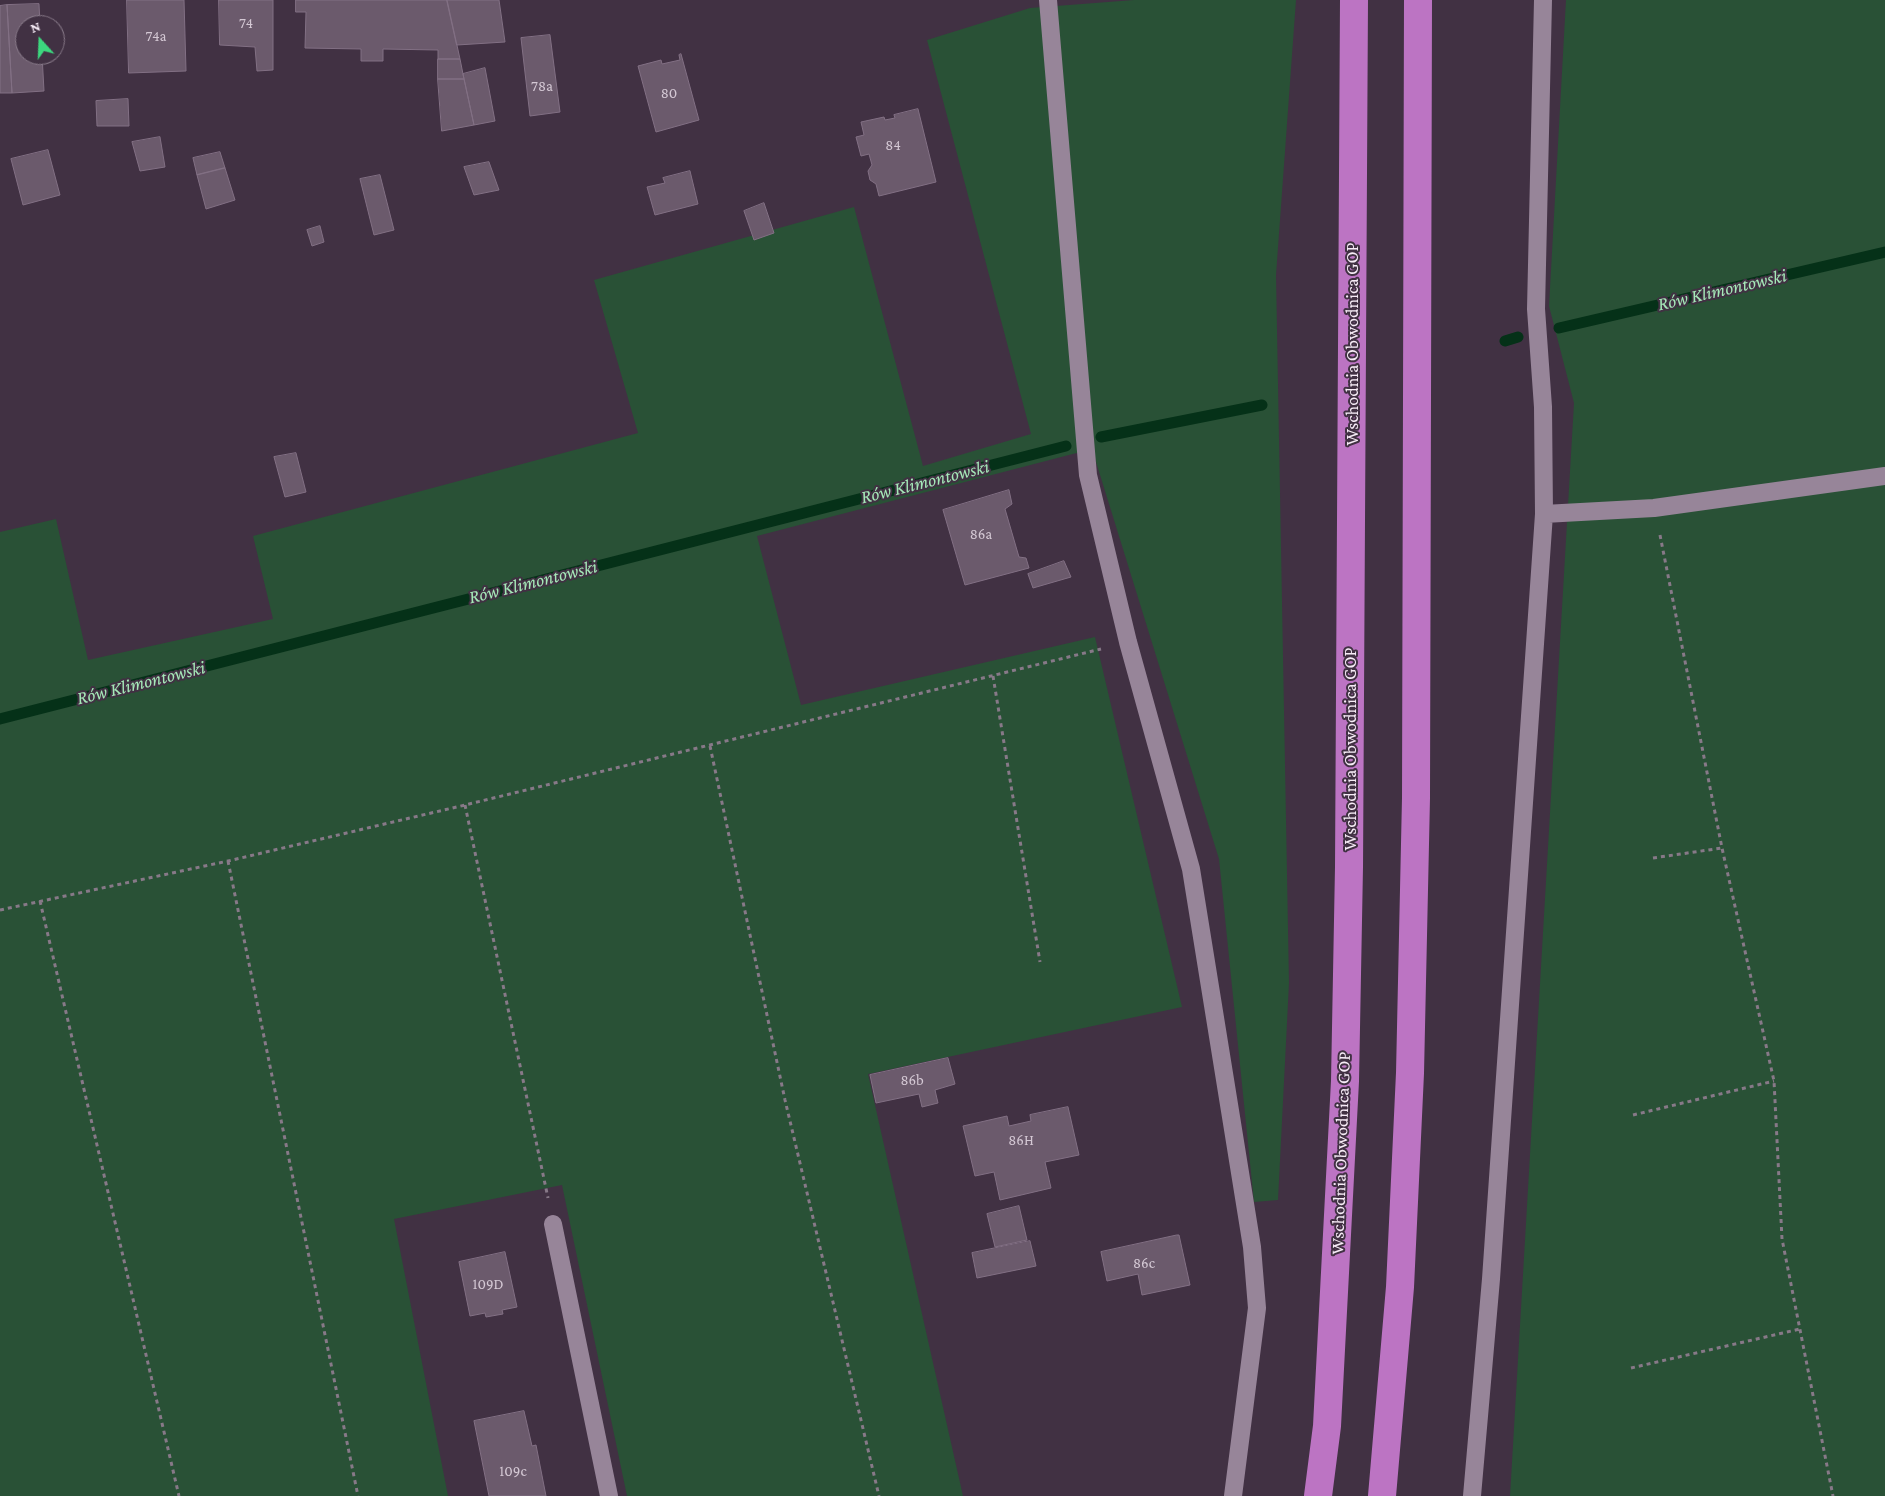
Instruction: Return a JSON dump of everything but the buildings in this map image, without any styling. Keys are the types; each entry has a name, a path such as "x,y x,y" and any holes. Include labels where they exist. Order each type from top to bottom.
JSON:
{"highway":[{"name":"Wschodnia Obwodnica GOP","path":"1318,1496 1328,1416 1346,1061 1350,857 1354,0"},
{"path":"1382,1496 1400,1287 1410,1073 1416,760 1418,0"}],"lane":[{"path":"1048,0 1088,475 1128,642 1191,869 1252,1247 1257,1308 1233,1496"},
{"path":"1472,1496 1491,1279 1544,514 1543,407 1536,309 1544,0"},
{"path":"1544,514 1654,508 1885,476"},
{"path":"553,1224 609,1496"}],"path":[{"path":"1654,508 1722,848 1774,1081 1782,1239 1833,1496"},
{"path":"0,910 228,860 710,746 1128,642"},
{"path":"993,676 1040,962"},
{"path":"710,746 785,1100 879,1496"},
{"path":"465,804 553,1224"},
{"path":"1652,858 1722,848"},
{"path":"228,860 358,1496"},
{"path":"40,901 179,1496"},
{"path":"1633,1116 1774,1081"},
{"path":"1631,1368 1800,1329"}],"green space":[{"path":"1134,0 1296,0 1276,275 1289,983 1278,1200 1254,1202 1219,859 1092,449 757,536 801,705 1095,637 1182,1007 868,1074 963,1496 627,1496 562,1185 394,1219 448,1496 0,1496 0,532 56,519 88,660 273,619 253,536 638,433 594,280 854,207 923,466 1031,434 927,40 1030,8"},
{"path":"1566,0 1885,0 1885,1496 1510,1496 1574,403 1549,306"}],"waterway":[{"name":"Rów Klimontowski","path":"1559,328 1885,252"},
{"name":"Rów Klimontowski","path":"1505,341 1518,337"},
{"name":"Rów Klimontowski","path":"1101,437 1262,405"},
{"name":"Rów Klimontowski","path":"0,719 1066,446"}]}
